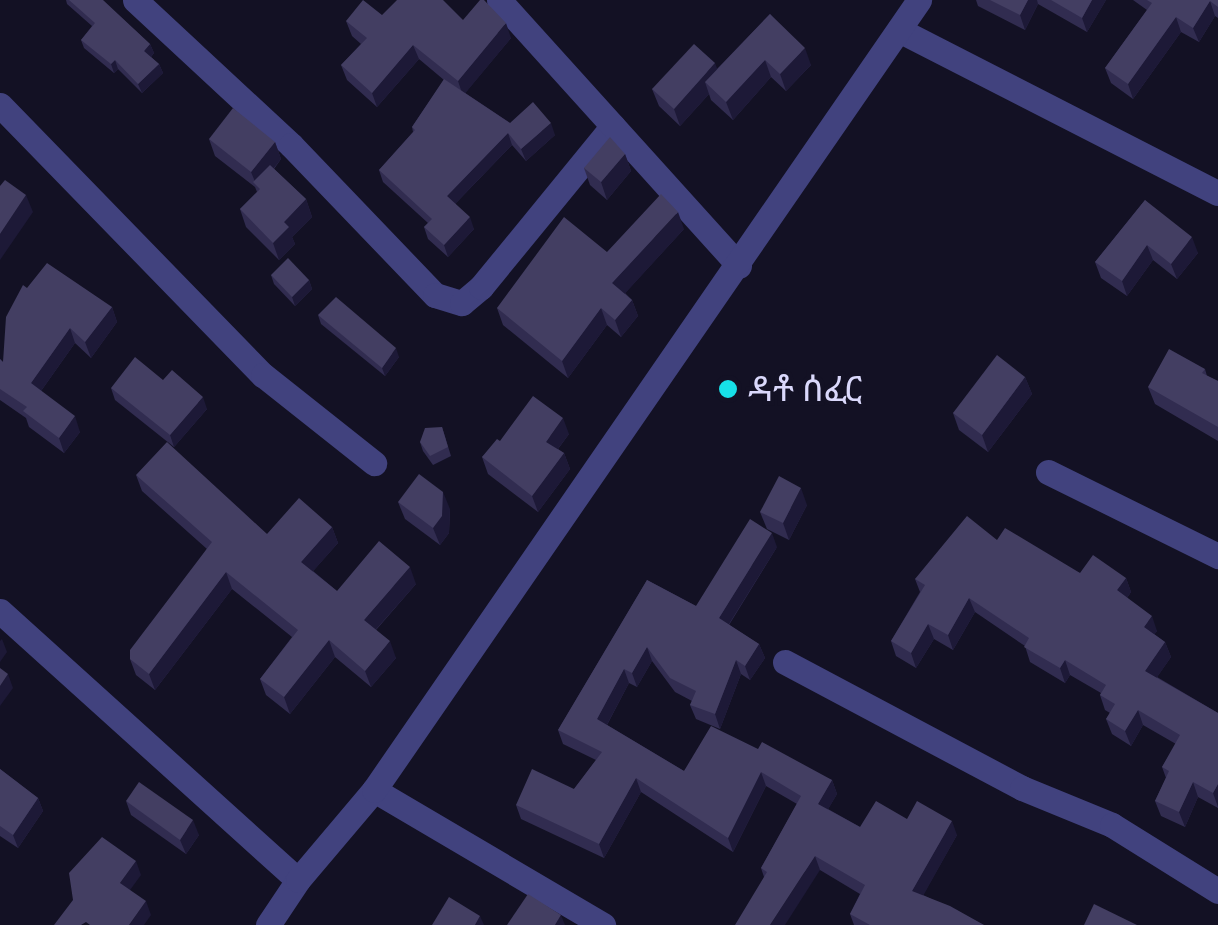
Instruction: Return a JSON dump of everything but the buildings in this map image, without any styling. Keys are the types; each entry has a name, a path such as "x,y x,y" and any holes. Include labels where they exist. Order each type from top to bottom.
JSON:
{"street":[{"path":"135,0 291,145 435,295 462,303 482,286 613,126"},
{"path":"499,0 739,266"},
{"path":"268,925 298,880 374,790 739,266 908,10 1218,193"},
{"path":"0,104 263,375 374,463"},
{"path":"1048,472 1218,556"},
{"path":"0,611 298,880"},
{"path":"786,662 1022,788 1112,825 1218,892"},
{"path":"374,790 603,925"}],"place":[{"name":"ዳቶ ሰፈር","path":"728,389"}]}
